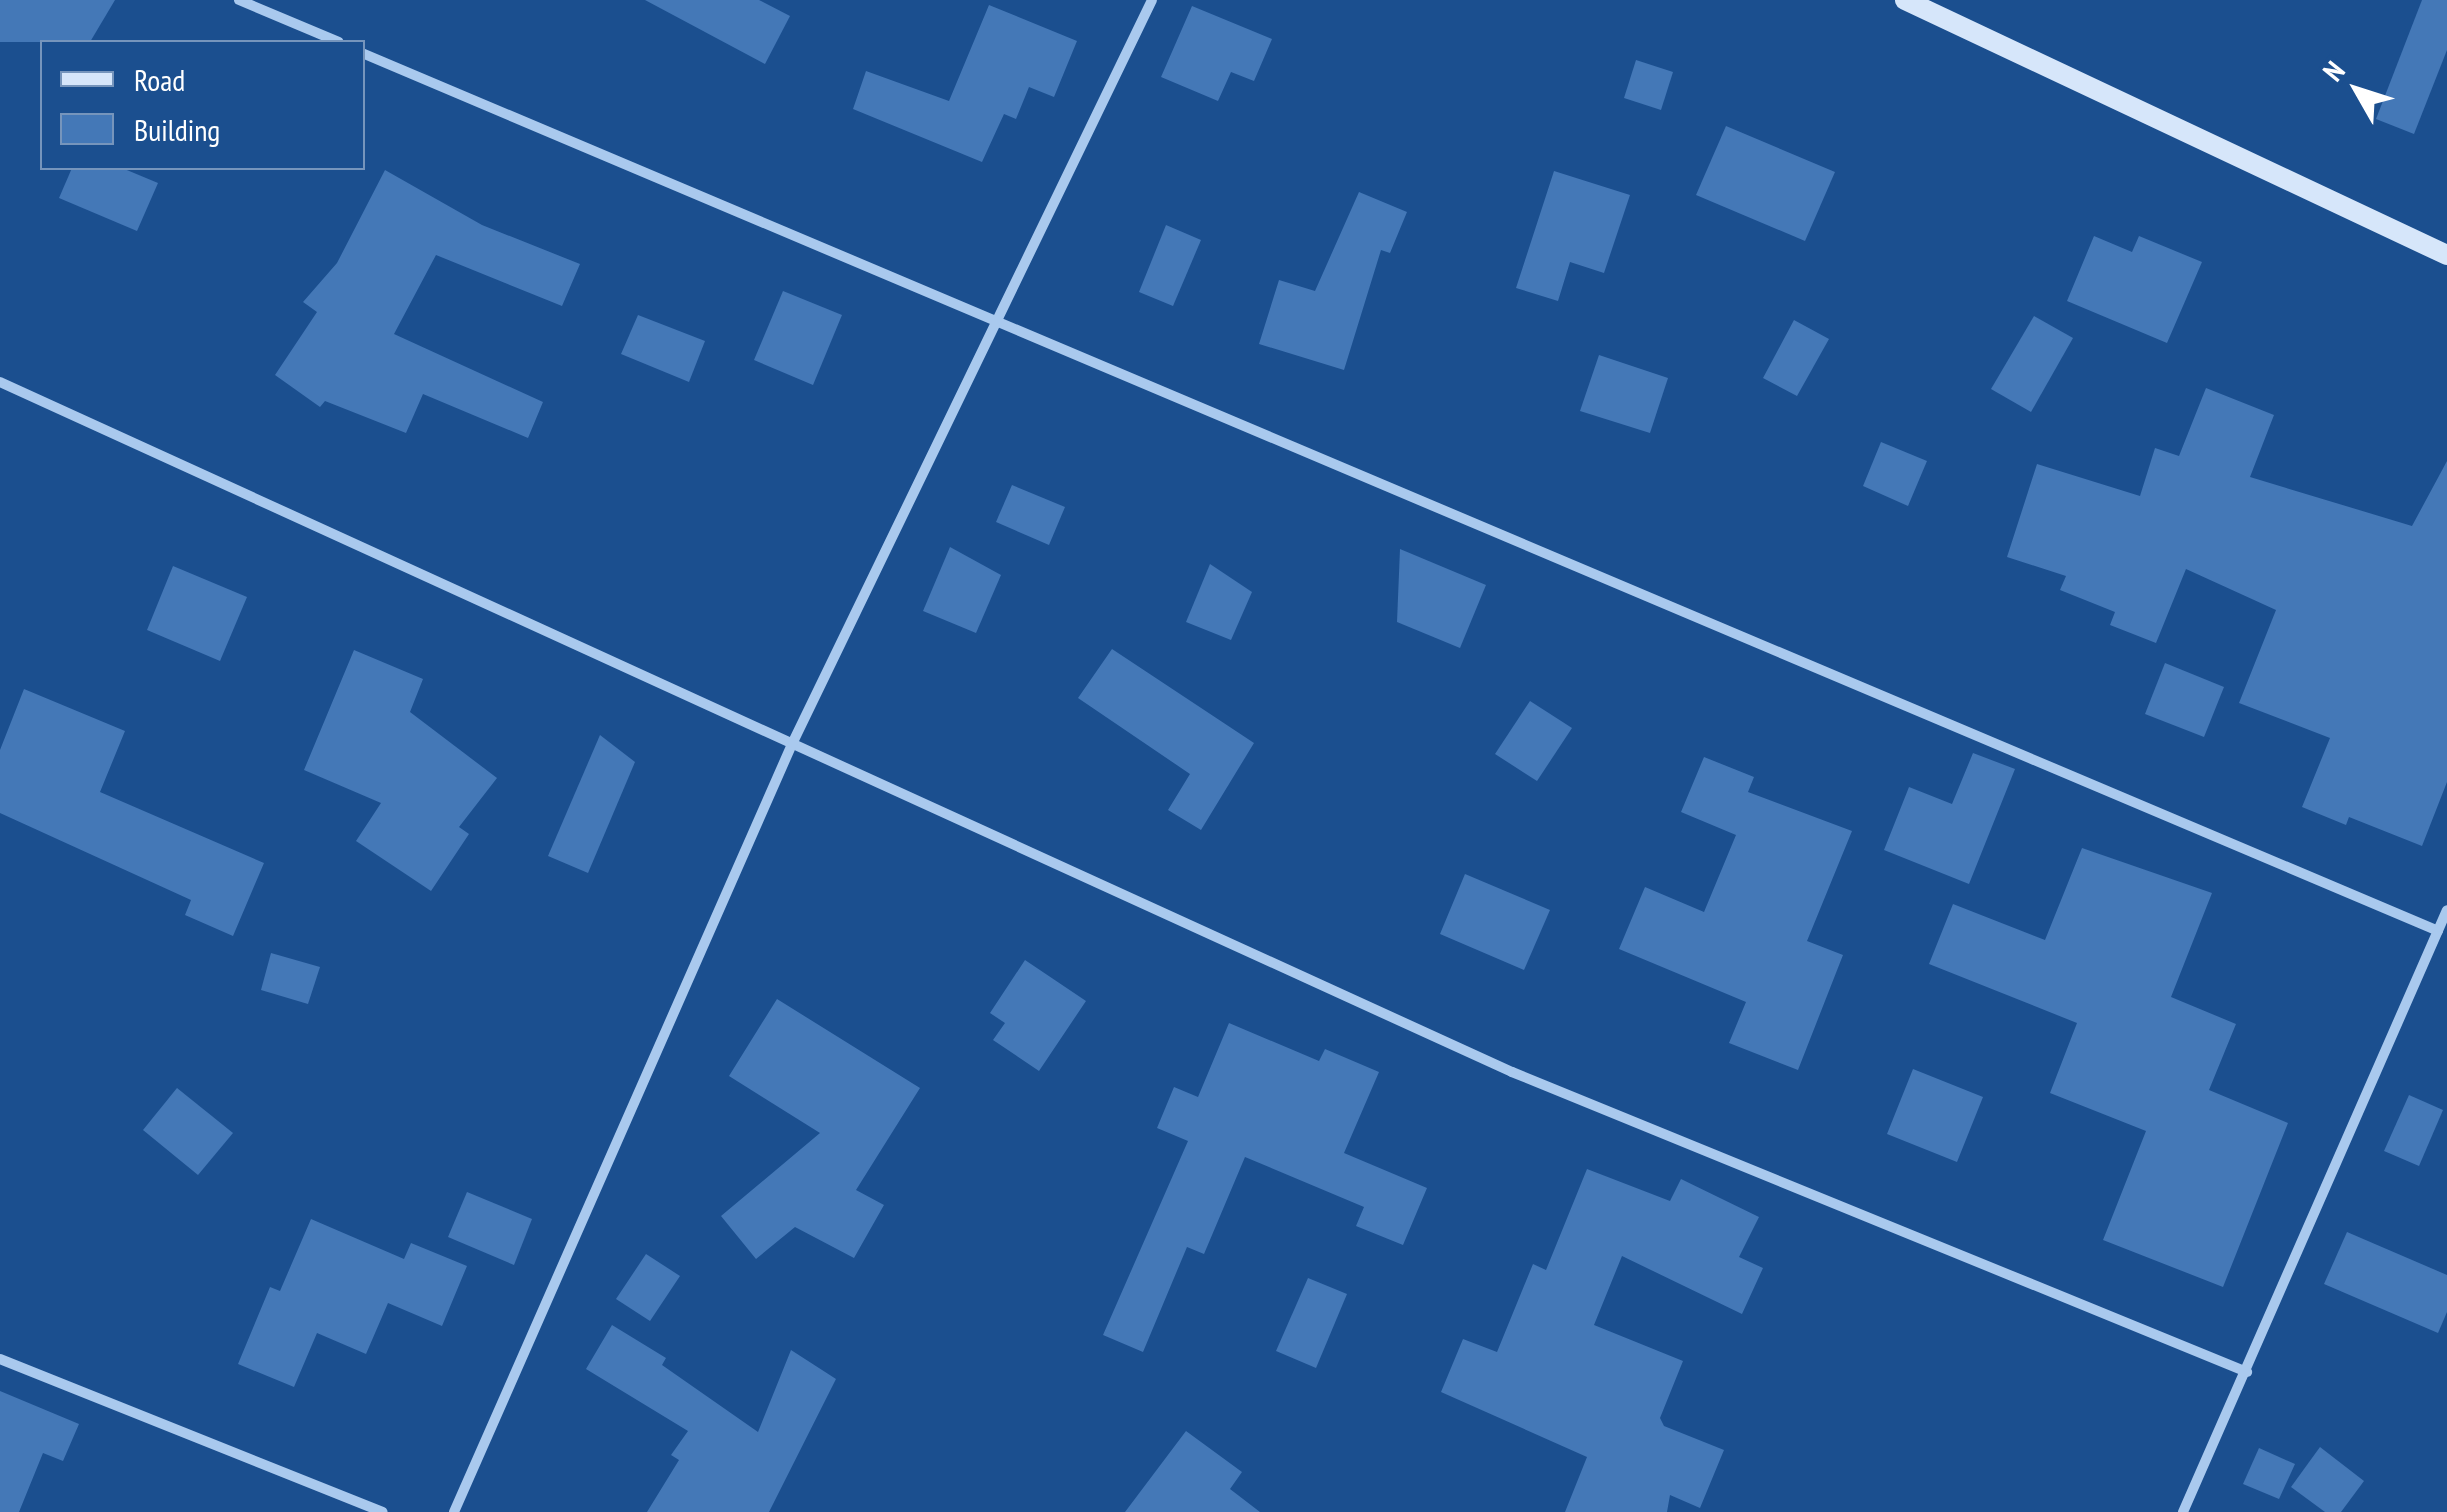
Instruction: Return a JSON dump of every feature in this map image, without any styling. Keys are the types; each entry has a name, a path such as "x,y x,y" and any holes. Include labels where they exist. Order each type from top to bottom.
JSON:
{"street":[{"path":"239,0 334,40"},
{"path":"454,1512 793,742 992,321 1152,0"},
{"path":"1905,0 2447,255"},
{"path":"365,53 2438,931"},
{"path":"0,382 1512,1072 2247,1372"},
{"path":"2183,1512 2447,910"},
{"path":"0,1359 382,1512"}],"building":[{"path":"0,0 115,0 91,40 0,42"},
{"path":"645,0 759,0 790,16 765,64"},
{"path":"2422,0 2447,0 2447,50 2414,134 2376,119"},
{"path":"989,5 1077,41 1054,97 1029,87 1016,119 1004,114 982,162 853,109 866,71 949,101"},
{"path":"1192,6 1272,39 1254,81 1231,72 1218,101 1161,77"},
{"path":"1636,60 1673,72 1661,110 1624,98"},
{"path":"1726,126 1835,172 1805,241 1696,195"},
{"path":"71,170 127,170 158,183 137,231 59,198"},
{"path":"385,170 482,225 580,264 562,306 436,255 394,334 543,402 528,438 423,394 406,433 325,401 320,407 275,375 317,312 303,302 337,263"},
{"path":"1554,171 1630,195 1604,273 1570,262 1558,301 1516,288"},
{"path":"1359,192 1407,212 1390,253 1381,250 1344,370 1259,344 1279,280 1315,291"},
{"path":"1166,225 1201,240 1173,306 1139,292"},
{"path":"2094,236 2132,252 2139,236 2202,262 2167,343 2067,301"},
{"path":"783,291 842,315 813,385 754,360"},
{"path":"638,315 705,341 689,382 621,354"},
{"path":"2034,316 2073,338 2031,412 1991,389"},
{"path":"1794,320 1829,339 1797,396 1763,378"},
{"path":"1599,355 1668,378 1650,433 1580,411"},
{"path":"2206,388 2274,415 2250,477 2412,526 2447,461 2447,782 2422,846 2349,817 2346,825 2302,807 2330,738 2239,703 2276,610 2186,569 2156,643 2110,625 2115,612 2060,590 2066,576 2007,557 2037,464 2140,496 2155,448 2179,456"},
{"path":"1881,442 1927,461 1908,506 1863,486"},
{"path":"1012,485 1065,507 1049,545 996,522"},
{"path":"950,547 1001,575 976,633 923,611"},
{"path":"1400,549 1486,585 1460,648 1397,622"},
{"path":"1210,564 1252,592 1231,640 1186,622"},
{"path":"173,566 247,597 220,661 147,630"},
{"path":"1112,649 1254,743 1201,830 1168,810 1190,774 1078,698"},
{"path":"354,650 423,679 410,712 497,778 459,827 469,834 431,891 356,841 381,803 304,770"},
{"path":"2165,663 2224,687 2204,737 2145,714"},
{"path":"24,689 125,731 100,792 264,863 233,936 185,915 191,900 0,813 0,750"},
{"path":"1530,701 1572,728 1537,781 1495,754"},
{"path":"600,735 635,762 588,873 548,856"},
{"path":"1973,753 2015,769 1969,884 1884,850 1909,787 1952,804"},
{"path":"1704,757 1754,777 1748,792 1852,831 1807,941 1843,955 1798,1070 1729,1043 1746,1002 1619,949 1645,887 1704,912 1736,835 1681,812"},
{"path":"2082,848 2212,893 2171,997 2236,1024 2209,1090 2288,1123 2223,1287 2103,1240 2146,1131 2050,1093 2077,1023 1929,964 1953,904 2045,940"},
{"path":"1465,874 1550,910 1524,970 1440,934"},
{"path":"271,953 320,967 308,1004 261,990"},
{"path":"1025,960 1086,1001 1039,1071 993,1040 1005,1023 990,1013"},
{"path":"777,999 920,1088 856,1190 884,1205 854,1258 795,1227 756,1259 721,1216 820,1133 729,1076"},
{"path":"1229,1023 1319,1061 1325,1049 1379,1072 1344,1153 1427,1188 1403,1245 1356,1226 1364,1207 1245,1157 1204,1254 1187,1247 1143,1352 1103,1335 1188,1141 1157,1128 1174,1087 1198,1097"},
{"path":"1913,1069 1983,1097 1957,1162 1887,1134"},
{"path":"177,1088 233,1133 198,1175 143,1130"},
{"path":"2409,1095 2443,1110 2419,1166 2384,1151"},
{"path":"1587,1169 1670,1201 1681,1179 1759,1217 1739,1257 1763,1268 1742,1314 1622,1256 1594,1325 1683,1361 1660,1418 1664,1426 1724,1450 1700,1508 1670,1495 1667,1512 1565,1512 1587,1457 1441,1392 1463,1339 1497,1352 1533,1264 1546,1270"},
{"path":"467,1192 532,1219 514,1265 448,1237"},
{"path":"311,1219 404,1259 411,1243 467,1266 442,1326 388,1303 366,1354 317,1333 294,1387 238,1364 270,1287 280,1291"},
{"path":"2347,1232 2447,1275 2447,1312 2438,1333 2324,1284"},
{"path":"646,1254 680,1276 650,1321 616,1299"},
{"path":"1308,1278 1347,1294 1316,1368 1276,1351"},
{"path":"612,1325 666,1358 662,1365 758,1432 791,1350 836,1379 769,1512 647,1512 679,1460 671,1455 688,1431 586,1369"},
{"path":"0,1391 79,1424 63,1461 43,1453 19,1512 0,1512"},
{"path":"1186,1431 1242,1472 1230,1489 1260,1512 1125,1512"},
{"path":"2320,1447 2364,1481 2341,1512 2325,1512 2291,1487"},
{"path":"2259,1448 2295,1464 2279,1499 2243,1484"}]}
